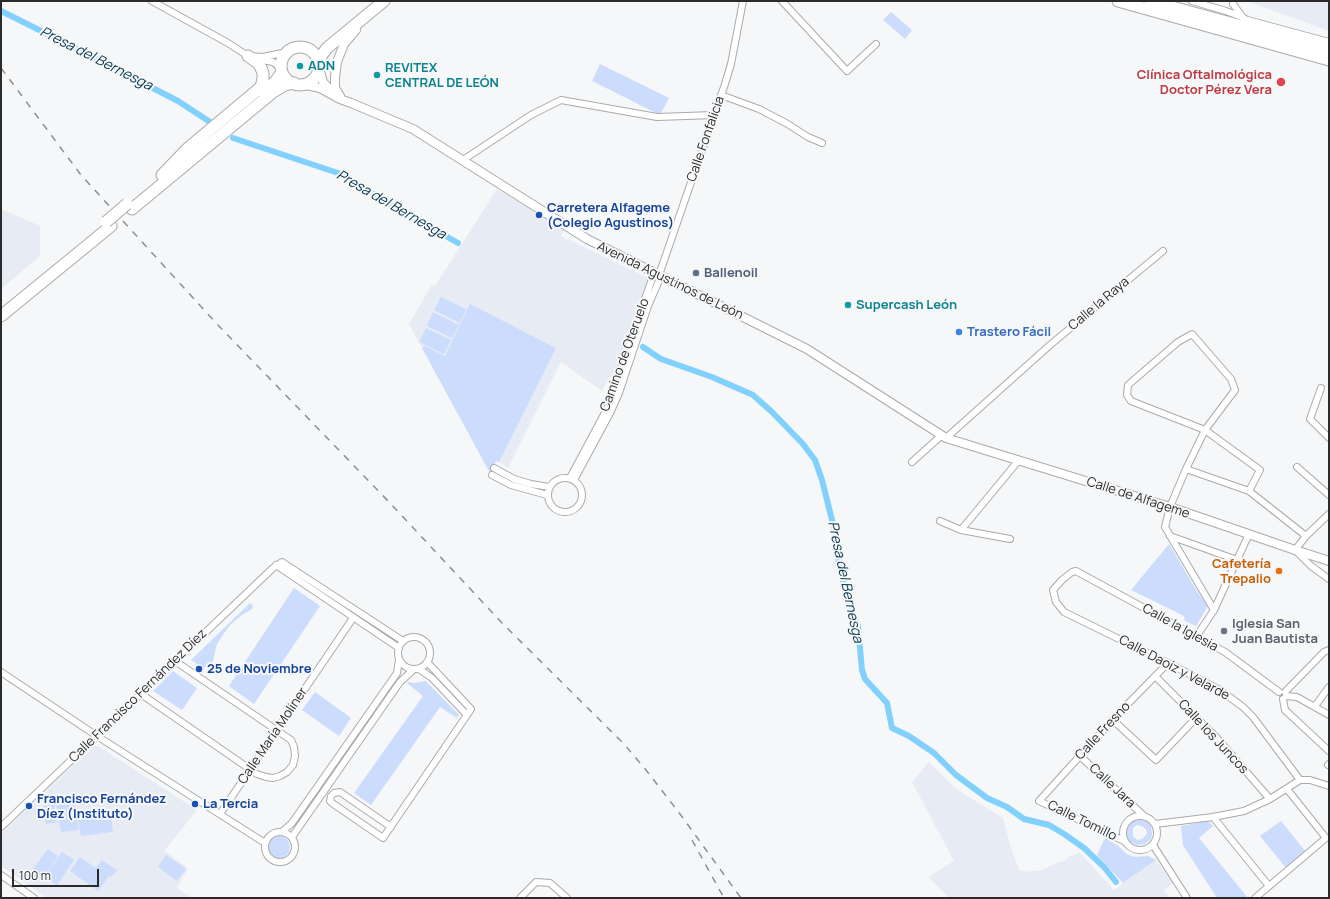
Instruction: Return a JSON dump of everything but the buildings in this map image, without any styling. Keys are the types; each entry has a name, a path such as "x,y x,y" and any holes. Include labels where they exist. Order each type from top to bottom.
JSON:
{"highway":[{"path":"298,84 287,79 282,70 282,61 287,52 298,47 308,48 322,42 373,1"},
{"path":"1,316 129,207 274,92 285,85 298,84 313,79 319,66 321,56 327,48 384,1"},
{"path":"1118,1 1329,60"},
{"path":"1150,1 1329,50"},
{"path":"308,48 315,54 319,66"},
{"path":"129,207 187,149 261,87 263,73 258,63 251,58"},
{"path":"162,175 273,84 282,70"},
{"path":"1,307 109,224"}],"street":[{"path":"152,1 228,43 251,58 273,62 282,70"},
{"path":"340,96 335,88 335,78 337,62 344,44 352,34 389,1"},
{"name":"Calle Fonfalicia","path":"658,275 731,64 744,1"},
{"path":"782,1 847,71 876,44"},
{"path":"1192,1 1226,11 1244,19 1329,42"},
{"path":"1226,11 1234,2 1244,19"},
{"path":"251,58 287,52"},
{"name":"Avenida Agustinos de León","path":"319,66 326,86 351,103"},
{"name":"Avenida Agustinos de León","path":"298,84 320,88 334,97 413,129 587,239 807,349 944,436"},
{"path":"721,95 759,109 786,122 808,137 822,143"},
{"path":"463,160 531,115 561,100 657,117 714,115"},
{"name":"Calle la Raya","path":"912,462 1163,251"},
{"name":"Camino de Oteruelo","path":"572,479 607,409 658,275"},
{"path":"1214,610 1165,527 1170,506 1205,430 1235,390 1231,379 1192,334 1178,342 1128,385 1127,395 1131,401 1205,430 1260,470 1249,491"},
{"path":"1322,388 1310,419 1329,438"},
{"name":"Calle de Alfageme","path":"944,436 1170,506 1329,561"},
{"path":"961,530 1019,460"},
{"path":"1297,467 1329,495"},
{"path":"494,468 514,478 531,484 549,487"},
{"path":"1186,469 1249,491 1306,536"},
{"path":"492,475 511,485 547,495"},
{"path":"562,478 572,479 579,485 582,492 582,499 579,506 573,510 566,513 559,512 553,508 549,502 547,495 549,487 554,481 562,478"},
{"path":"1329,514 1306,536 1295,550 1311,566 1329,579"},
{"path":"940,521 961,530 1010,539"},
{"path":"1196,637 1214,610 1250,534"},
{"path":"1170,536 1237,560"},
{"path":"399,648 276,566 282,562 403,642"},
{"name":"Calle Francisco Fernández Díez","path":"1,827 276,566"},
{"name":"Calle la Iglesia","path":"1076,571 1225,652 1283,695 1297,697 1329,715"},
{"name":"Calle Daoíz y Velarde","path":"1076,571 1072,572 1062,580 1054,590 1056,602 1064,612 1220,690 1243,707 1262,727 1300,780"},
{"name":"Calle María Moliner","path":"220,814 352,618"},
{"path":"282,832 292,837 295,845 293,854 291,858 283,862 274,861 270,859 265,852 266,840 271,834 282,832 292,823 397,673 399,648 403,642 407,639 418,638 426,643 430,653 427,662 400,682 292,837"},
{"path":"1329,650 1324,652 1283,695 1285,710 1329,751"},
{"path":"399,659 404,666 416,669 432,678 467,715"},
{"path":"140,694 257,774 273,778 287,772 293,765 295,756 294,747 291,740 175,661"},
{"path":"391,827 340,792 336,792 331,796 330,800 332,803 383,838 391,827 471,709 427,662"},
{"name":"Calle Fresno","path":"1039,801 1113,720 1168,663"},
{"path":"1,672 97,736 265,843"},
{"name":"Calle los Juncos","path":"1155,676 1216,737 1270,799"},
{"path":"1315,706 1329,687"},
{"path":"1113,720 1156,760 1196,718"},
{"name":"Calle Jara","path":"1080,756 1144,816"},
{"path":"1155,824 1244,811 1270,799 1300,780 1310,780 1329,786"},
{"path":"1255,898 1326,838 1287,789"},
{"name":"Calle Tomillo","path":"1039,801 1124,841"},
{"path":"1144,816 1155,824 1157,834 1153,845 1143,850 1138,850 1128,846 1124,841 1122,834 1123,827 1131,818 1144,816"},
{"path":"1212,816 1269,886"},
{"path":"1153,845 1187,898"},
{"path":"1,875 34,898"},
{"path":"520,898 536,882 550,883 568,898"}],"shaded area":[{"path":"1247,1 1329,1 1329,31"},
{"path":"891,12 912,30 905,39 883,20"},
{"path":"600,64 669,98 660,115 592,81"},
{"path":"497,189 564,229 561,236 648,278 614,379 609,377 602,391 561,362 508,468 496,460 490,473 409,324 432,285 435,286"},
{"path":"1,209 40,226 40,256 1,289"},
{"path":"441,297 466,309 460,323 434,310"},
{"path":"470,304 556,348 499,462 496,461 490,473 422,348 425,346 445,356"},
{"path":"433,312 459,325 452,338 427,326"},
{"path":"426,328 451,340 444,354 419,342"},
{"path":"1169,544 1198,593 1208,606 1196,626 1185,621 1184,616 1131,590"},
{"path":"294,588 320,606 254,704 229,686"},
{"path":"250,603 253,606 252,609 231,624 222,636 217,644 213,661 210,665 203,668 191,660"},
{"path":"173,671 197,688 182,710 153,691"},
{"path":"426,681 459,715 457,718 440,707 371,805 354,793 423,696 407,683"},
{"path":"315,692 351,718 339,736 302,710"},
{"path":"98,746 197,810 164,851 188,868 177,888 192,898 47,898 1,866 1,834 92,747"},
{"path":"929,762 956,789 1003,818 1019,870 1027,872 1042,870 1056,863 1067,860 1068,857 1080,853 1114,890 1156,860 1173,883 1164,890 1171,898 949,898 928,877 954,861 912,782"},
{"path":"73,795 79,830 61,832 55,798"},
{"path":"54,804 57,822 46,824 43,806"},
{"path":"111,815 113,832 81,836 78,820"},
{"path":"1140,819 1149,823 1151,826 1151,839 1145,844 1137,845 1130,842 1127,838 1126,829 1131,822","holes":["1137,825 1146,829 1147,834 1142,839 1137,840 1133,836 1133,828"]},
{"path":"1208,821 1213,826 1199,838 1248,898 1217,898 1183,845 1181,826"},
{"path":"1281,821 1305,851 1286,868 1260,836"},
{"path":"275,836 283,836 290,843 290,851 283,858 275,858 268,851 268,843"},
{"path":"1105,838 1117,845 1127,854 1134,857 1148,856 1156,860 1123,883 1097,855"},
{"path":"48,849 58,856 44,877 33,869"},
{"path":"62,852 74,860 57,885 44,877"},
{"path":"166,855 186,869 177,881 158,867"},
{"path":"80,857 96,868 102,860 117,870 111,877 109,876 98,891 70,871"}],"waterway":[{"name":"Presa del Bernesga","path":"1,11 178,101 210,122"},
{"name":"Presa del Bernesga","path":"233,138 341,174 386,202 458,243"},
{"name":"Presa del Bernesga","path":"643,347 661,359 712,377 753,395 803,444 815,460 822,480 837,538 839,566 852,615 858,626 862,670 865,679 887,703 892,728 909,736 934,753 956,775 987,798 1007,807 1024,819 1049,825 1064,834 1084,848 1104,867 1116,882"}],"railway":[{"path":"1,68 81,175 216,323 390,503 503,624 624,744 680,814 741,898"},
{"path":"692,840 724,898"}],"place":[{"name":"ADN","path":"300,66"},
{"name":"REVITEX CENTRAL DE LEÓN","path":"377,75"},
{"name":"Clínica Oftalmológica Doctor Pérez Vera","path":"1281,82"},
{"name":"Carretera Alfageme (Colegio Agustinos)","path":"539,215"},
{"name":"Ballenoil","path":"696,273"},
{"name":"Supercash León","path":"848,305"},
{"name":"Trastero Fácil","path":"959,332"},
{"name":"Cafetería Trepalio","path":"1279,571"},
{"name":"Iglesia San Juan Bautista","path":"1224,631"},
{"name":"25 de Noviembre","path":"199,669"},
{"name":"La Tercia","path":"195,804"},
{"name":"Francisco Fernández Díez (Instituto)","path":"29,806"}]}
